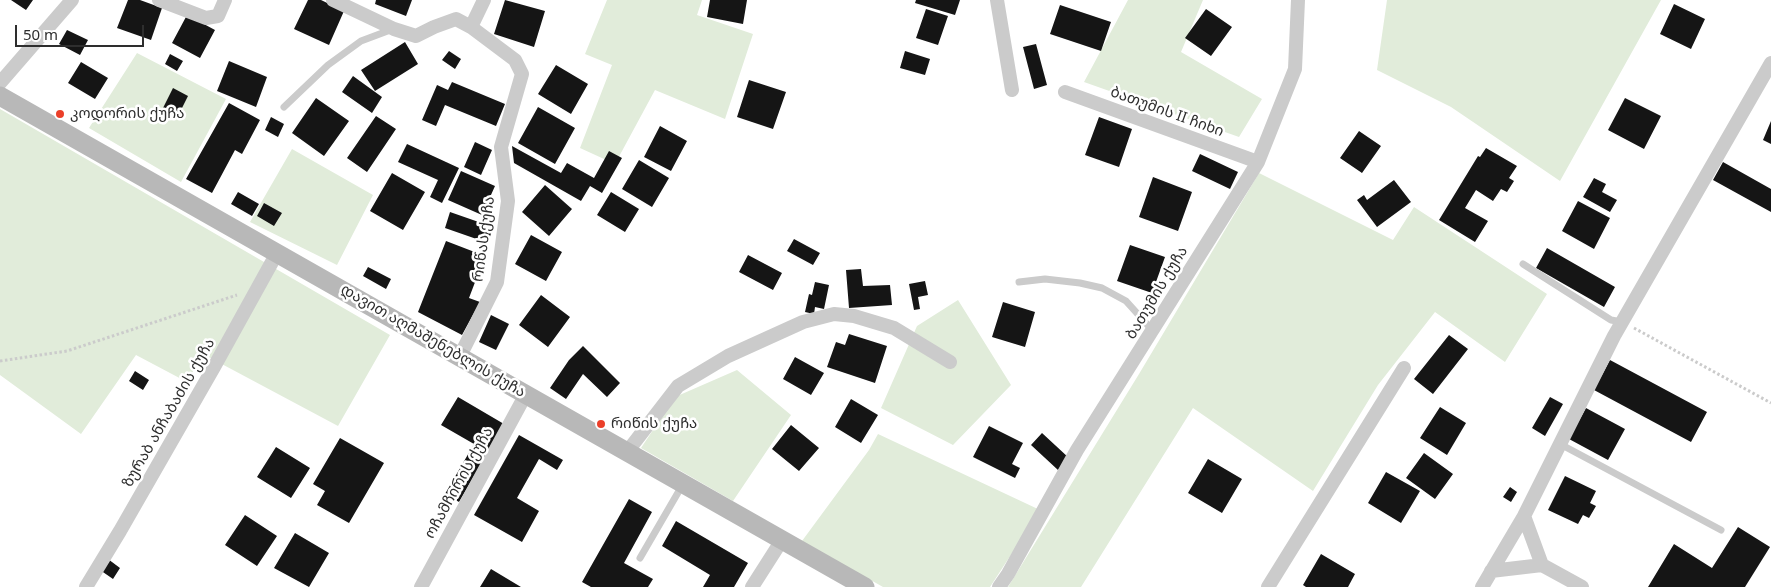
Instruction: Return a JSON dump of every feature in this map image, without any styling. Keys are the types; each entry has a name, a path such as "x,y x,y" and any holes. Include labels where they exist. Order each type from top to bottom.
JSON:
{"street":[{"path":"0,83 72,0"},
{"path":"158,0 206,18 218,16 224,0"},
{"name":"რიწას ქუჩა","path":"333,0 394,29 416,36 456,19 515,60 522,74 501,148 508,201 497,282 460,356"},
{"path":"470,27 484,0"},
{"path":"997,0 1012,90"},
{"name":"ბათუმის ქუჩა","path":"999,587 1077,450 1258,162 1295,69 1298,0"},
{"path":"1482,587 1524,516 1623,322 1771,63"},
{"name":"ბათუმის II ჩიხი","path":"1065,92 1258,162"},
{"name":"დავით აღმაშენებლის ქუჩა","path":"0,96 865,587"},
{"name":"ზურაბ ანჩაბაძის ქუჩა","path":"86,587 209,376 277,253"},
{"path":"626,452 678,386 728,356 811,320 834,314 854,316 894,328 950,362"},
{"path":"1268,587 1404,368"},
{"name":"ოჩამჩირის ქუჩა","path":"420,587 526,394"},
{"path":"1524,516 1542,565"},
{"path":"752,587 782,540"},
{"path":"1492,571 1542,565 1582,587"}],"lane":[{"path":"284,107 328,65 362,41 394,29"},
{"path":"1522,264 1611,320 1623,322"},
{"path":"1019,282 1044,279 1080,283 1102,288 1126,301 1153,331"},
{"path":"1560,444 1721,530"},
{"path":"640,558 683,484"}],"path":[{"path":"0,361 68,351 256,289"},
{"path":"1623,322 1771,403"}],"green space":[{"path":"607,0 702,0 697,15 753,34 725,119 655,90 615,164 580,148 612,65 585,54"},
{"path":"1128,0 1203,0 1181,52 1262,99 1239,137 1084,82"},
{"path":"1387,0 1661,0 1560,181 1451,107 1377,70"},
{"path":"137,53 226,99 181,182 89,128"},
{"path":"0,109 390,335 338,426 203,354 187,382 136,355 81,434 0,375"},
{"path":"292,149 373,195 337,265 250,222"},
{"path":"1259,173 1393,240 1414,207 1547,294 1505,362 1435,312 1378,385 1313,491 1193,408 1081,587 1008,587 1139,374"},
{"path":"958,300 1011,385 953,445 881,408 917,326"},
{"path":"737,370 791,415 733,501 641,448 675,397"},
{"path":"878,434 1040,510 990,587 883,587 802,541 869,450"}],"building":[{"path":"11,0 33,0 26,10"},
{"path":"128,0 140,0 162,8 151,40 117,28"},
{"path":"308,0 321,0 344,11 329,45 294,29"},
{"path":"376,0 412,0 406,16 375,4"},
{"path":"505,0 545,11 534,47 494,34"},
{"path":"710,0 747,0 743,24 707,17"},
{"path":"916,0 960,0 955,15 915,3"},
{"path":"1674,4 1705,19 1691,49 1660,34"},
{"path":"1060,5 1111,22 1101,51 1050,34"},
{"path":"926,9 948,16 938,45 916,38"},
{"path":"1206,9 1232,27 1211,56 1185,38"},
{"path":"187,15 215,30 200,58 172,43"},
{"path":"67,30 88,40 80,55 59,44"},
{"path":"405,42 418,64 375,91 361,70"},
{"path":"1036,44 1047,85 1034,89 1023,47"},
{"path":"449,51 461,59 455,69 442,60"},
{"path":"905,51 930,59 925,75 900,68"},
{"path":"170,54 183,61 177,71 165,64"},
{"path":"229,61 267,77 256,107 217,91"},
{"path":"81,62 108,78 95,99 68,83"},
{"path":"556,65 588,84 571,114 538,94"},
{"path":"353,76 382,97 372,113 342,92"},
{"path":"749,80 786,92 773,129 737,117"},
{"path":"452,82 505,104 496,126 445,105 436,126 422,120 437,85 448,90"},
{"path":"173,88 188,96 177,118 162,110"},
{"path":"316,98 349,121 324,156 292,133"},
{"path":"1625,98 1661,116 1644,149 1608,130"},
{"path":"229,103 260,120 242,154 235,150 212,193 186,179"},
{"path":"538,107 575,128 555,164 518,143"},
{"path":"376,116 396,129 367,172 347,158"},
{"path":"271,117 284,124 278,137 265,130"},
{"path":"1099,117 1132,129 1119,167 1085,155"},
{"path":"1771,121 1771,144 1763,140"},
{"path":"660,126 687,141 671,171 644,157"},
{"path":"1359,131 1381,146 1362,173 1340,158"},
{"path":"475,142 492,150 481,175 464,167"},
{"path":"407,144 459,168 442,203 430,197 438,180 398,162"},
{"path":"512,146 561,173 567,163 594,178 609,151 622,158 602,193 590,186 581,201 514,163"},
{"path":"1486,148 1517,166 1509,178 1514,181 1507,192 1501,189 1493,201 1476,190 1465,208 1488,221 1475,242 1439,220 1478,156 1480,157"},
{"path":"1200,154 1238,172 1230,189 1192,171"},
{"path":"639,160 669,178 652,207 622,189"},
{"path":"1723,162 1771,189 1771,212 1713,180"},
{"path":"461,171 495,186 482,215 448,200"},
{"path":"392,173 425,192 403,230 370,211"},
{"path":"1153,177 1192,192 1178,231 1139,217"},
{"path":"1594,178 1606,184 1602,192 1617,200 1610,212 1583,197"},
{"path":"1394,180 1411,202 1377,227 1357,200 1364,195 1367,200"},
{"path":"545,185 572,209 549,236 522,212"},
{"path":"238,192 259,204 252,216 231,204"},
{"path":"611,192 639,209 625,232 597,215"},
{"path":"1578,201 1610,218 1594,249 1562,231"},
{"path":"264,203 282,213 274,226 257,216"},
{"path":"450,212 493,227 488,243 445,228"},
{"path":"531,235 562,252 546,281 515,264"},
{"path":"794,239 820,253 813,265 787,251"},
{"path":"446,241 485,256 469,298 480,302 462,335 418,312"},
{"path":"1130,245 1165,257 1152,293 1117,281"},
{"path":"1547,248 1615,287 1604,307 1536,268"},
{"path":"748,255 782,273 773,290 739,272"},
{"path":"368,267 391,279 386,289 363,276"},
{"path":"861,269 863,286 890,285 892,305 849,308 846,270"},
{"path":"925,281 928,295 918,297 920,309 914,310 909,284"},
{"path":"815,282 829,285 824,309 815,307 814,314 805,312 809,294 812,295"},
{"path":"541,295 570,317 548,347 519,325"},
{"path":"1003,302 1035,312 1025,347 992,337"},
{"path":"491,315 509,324 496,350 479,342"},
{"path":"849,334 887,346 875,383 827,367 836,342 845,345"},
{"path":"1449,335 1468,349 1433,394 1414,379"},
{"path":"583,346 620,383 607,397 583,374 566,399 550,388 569,360"},
{"path":"795,357 824,373 811,395 783,379"},
{"path":"1610,360 1707,412 1691,442 1594,390"},
{"path":"135,371 149,380 143,390 129,381"},
{"path":"458,397 504,424 459,502 445,494 474,444 441,425"},
{"path":"1550,397 1563,404 1545,436 1532,428"},
{"path":"851,399 878,415 861,443 835,427"},
{"path":"1440,407 1466,423 1447,455 1420,438"},
{"path":"1586,408 1625,429 1608,460 1569,439"},
{"path":"791,425 819,448 799,471 772,449"},
{"path":"989,426 1023,443 1012,464 1020,468 1015,478 973,457"},
{"path":"1042,433 1069,458 1058,470 1031,445"},
{"path":"519,435 563,460 557,470 539,459 517,498 539,511 522,542 474,515"},
{"path":"340,438 384,463 349,523 317,505 325,491 313,484"},
{"path":"276,447 310,468 291,498 257,477"},
{"path":"1424,453 1453,474 1435,499 1406,478"},
{"path":"1208,459 1242,479 1222,513 1188,493"},
{"path":"1386,472 1420,491 1401,523 1368,503"},
{"path":"1565,476 1596,491 1590,503 1596,506 1589,518 1583,515 1578,524 1548,510"},
{"path":"1510,487 1517,492 1511,502 1503,497"},
{"path":"629,499 652,512 624,563 653,579 648,587 591,587 582,582"},
{"path":"245,515 277,536 257,566 225,545"},
{"path":"676,521 748,563 734,587 703,587 710,575 662,546"},
{"path":"1738,527 1770,547 1745,587 1648,587 1674,544 1712,568"},
{"path":"295,533 329,553 309,587 274,568"},
{"path":"1321,554 1355,574 1348,587 1306,587 1303,585"},
{"path":"108,559 120,568 113,579 100,570"},
{"path":"491,569 521,587 480,587"}],"place":[{"name":"კოდორის ქუჩა","path":"60,114"},
{"name":"რიწის ქუჩა","path":"601,424"}]}
